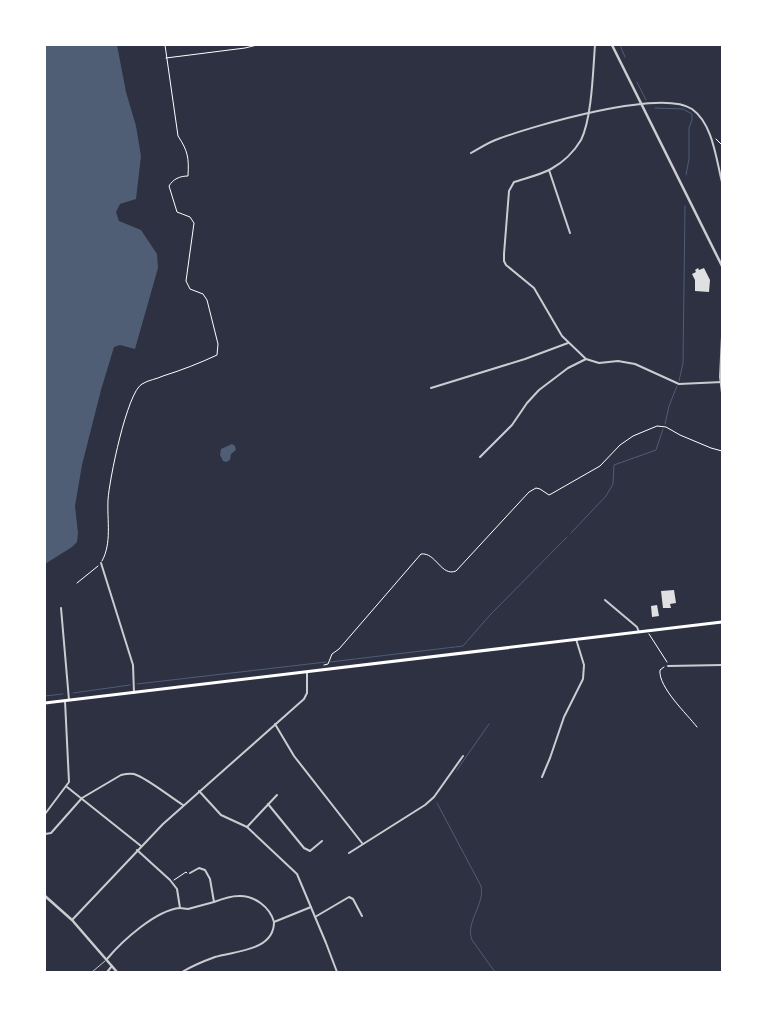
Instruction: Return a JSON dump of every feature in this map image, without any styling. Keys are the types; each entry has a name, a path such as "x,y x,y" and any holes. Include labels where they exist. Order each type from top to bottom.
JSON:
{"main road":[{"path":"45,703 722,622"}],"street":[{"path":"595,45 588,112 584,131 574,150 550,170 514,182 511,186 509,191 504,261 506,265 534,288 562,336 586,359 599,363 618,362 635,364 679,384 721,382"},
{"path":"612,45 722,266"},
{"path":"471,153 496,140 588,112 640,104 675,104 686,106 699,116 710,138 722,182"},
{"path":"550,170 570,233"},
{"path":"722,336 722,393"},
{"path":"430,388 525,359 568,343"},
{"path":"480,457 512,425 527,403 539,390 568,368 586,359"},
{"path":"101,563 133,665 134,693"},
{"path":"604,600 637,627 639,632"},
{"path":"45,814 66,787 70,777 61,608"},
{"path":"542,777 564,717 584,679 584,665 576,640"},
{"path":"668,666 722,665"},
{"path":"72,920 141,846 199,791 304,699 307,693 306,672"},
{"path":"275,724 294,756 363,844"},
{"path":"349,853 425,805 434,797 463,756"},
{"path":"45,834 51,833 82,798 127,773 140,778 183,806"},
{"path":"66,787 141,846"},
{"path":"199,791 221,815 247,827 297,874 337,972"},
{"path":"247,827 278,795"},
{"path":"268,804 304,848 307,850 313,849 322,841"},
{"path":"137,850 172,882 177,889 180,908"},
{"path":"190,873 199,868 205,870 210,879 214,902"},
{"path":"45,896 72,920 117,972"},
{"path":"107,959 116,948 152,918 170,909 188,909 237,896 251,899 266,907 274,922 271,935 257,947 214,958 182,972"},
{"path":"315,917 349,897 353,899 362,916"},
{"path":"274,922 311,908"},
{"path":"107,972 112,966"}],"lane":[{"path":"92,972 107,959"}],"path":[{"path":"76,582 101,563 105,555 108,541 110,480 126,415 135,390 141,384 179,371 217,354 218,344 207,300 203,294 190,288 186,281 194,223 190,217 177,212 169,186 177,178 188,176 189,159 186,147 178,136 165,45"},
{"path":"166,58 257,45"},
{"path":"710,138 716,139 722,145"},
{"path":"324,670 323,666 328,664 332,654 339,649 421,554 428,556 447,572 456,571 529,492 536,488 549,495 551,494 600,466 620,445 632,436 657,426 666,427 680,435 722,451"},
{"path":"648,631 668,662 668,666 661,668 659,674 661,680 697,727"},
{"path":"172,882 186,872 190,873"}],"water":[{"path":"45,45 117,45 141,156 136,199 120,204 116,212 119,221 141,230 157,254 158,268 135,349 120,345 114,347 101,390 82,465 75,506 77,542 45,564"},
{"path":"232,444 236,450 231,454 230,460 223,461 220,455 221,449"}],"building":[{"path":"698,268 699,270 704,268 710,280 709,292 695,291 695,280 692,274"},
{"path":"674,590 676,603 670,604 671,608 663,608 661,591"},
{"path":"657,605 659,616 652,617 651,606"}],"waterway":[{"path":"620,45 625,57"},
{"path":"637,82 646,100"},
{"path":"655,108 683,109 692,114 689,128 689,159 686,175"},
{"path":"679,381 683,363 685,206"},
{"path":"665,424 669,406 677,386"},
{"path":"571,533 606,496 613,484 614,465 656,450 663,429"},
{"path":"330,662 463,646 490,615 567,537"},
{"path":"137,684 326,662"},
{"path":"73,693 130,685"},
{"path":"45,696 63,694"},
{"path":"457,770 489,724"},
{"path":"437,803 481,886 480,900 471,927 472,940 495,972"}]}
